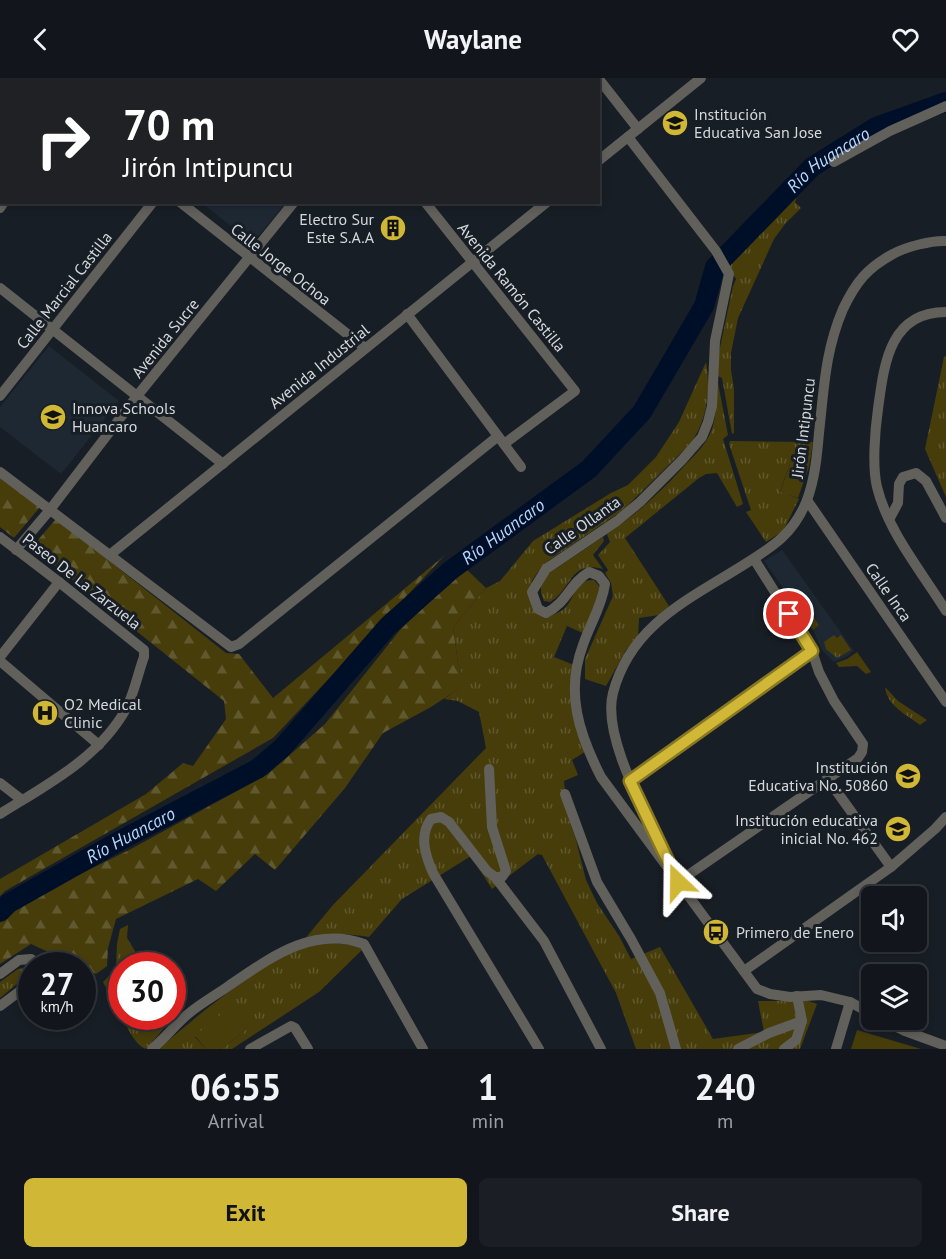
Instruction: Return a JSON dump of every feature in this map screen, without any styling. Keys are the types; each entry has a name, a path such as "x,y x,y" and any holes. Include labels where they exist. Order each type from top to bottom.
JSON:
{"street":[{"path":"600,159 701,78"},
{"path":"600,81 638,129"},
{"path":"834,162 890,131 946,105"},
{"name":"Calle Ollanta","path":"628,137 716,251 729,274 715,341 712,406 702,437 682,460 640,502 617,521 546,569 532,592 538,609 546,613 558,607 578,578 589,572 599,576 605,584 603,598 582,646 574,679 575,704 580,730 587,749 601,777 757,989 770,994 821,995 850,1002 861,1008"},
{"name":"Calle Marcial Castilla","path":"0,396 151,204"},
{"name":"Calle Jorge Ochoa","path":"182,204 365,348"},
{"name":"Avenida Sucre","path":"16,550 292,204"},
{"name":"Avenida Ramón Castilla","path":"427,204 575,391 501,441"},
{"name":"Avenida Industrial","path":"111,554 544,204"},
{"name":"Jirón Intipuncu","path":"678,882 630,781 612,722 612,696 625,662 640,639 659,619 754,559 785,537 791,530 807,500 815,474 825,372 833,333 848,300 867,270 879,261 902,249 946,241"},
{"path":"0,288 223,464"},
{"path":"946,312 929,313 915,318 900,332 887,356 882,376 875,434 877,486 912,562 946,611"},
{"path":"407,314 521,467"},
{"path":"0,472 231,647 239,644 501,441"},
{"path":"890,518 898,503 899,483 903,477 916,473 926,481 946,518"},
{"name":"Calle Inca","path":"807,500 946,702"},
{"name":"Paseo De La Zarzuela","path":"0,537 144,650 144,657 126,708 99,745"},
{"path":"678,882 858,758 862,752 863,744 834,701 819,672 812,651 754,559"},
{"path":"0,814 77,766 99,745 0,659 59,582"},
{"path":"630,781 812,651"},
{"path":"489,769 492,827 506,872 502,877 495,877"},
{"path":"827,778 891,867"},
{"path":"0,783 22,800"},
{"path":"565,794 597,882 660,993 676,1049"},
{"path":"539,1049 429,863 424,843 425,827 431,819 441,817 449,822 544,941 602,1049"},
{"path":"744,971 891,867 935,830 946,817"},
{"path":"152,1049 188,1014 266,960 306,943 338,937 364,944 423,1049"},
{"path":"0,974 18,961"},
{"path":"0,1006 18,992"},
{"path":"784,1049 796,1040 802,1021 797,996"},
{"path":"836,1049 850,1002"},
{"path":"738,1049 769,1033 802,1021"},
{"path":"250,1049 291,1026 295,1028 308,1049"},
{"path":"901,1030 946,1046"}],"shaded area":[{"name":"Electro Sur Este S.A.A","path":"203,204 285,204 252,243"},
{"name":"Innova Schools Huancaro","path":"49,346 119,401 61,474 0,427 0,407"},
{"path":"782,550 854,651 846,657 834,662 822,650 813,630 764,561"}],"green space":[{"path":"797,196 795,202 801,208 774,239 738,318 731,353 734,389 734,433 732,434 722,378 718,376 719,352 736,279 726,263"},
{"path":"946,356 946,497 925,449"},
{"path":"706,362 708,394 704,416 690,444 623,510 548,561 532,581 530,596 550,616 568,605 583,583 594,580 600,587 601,594 585,634 567,626 554,657 574,665 588,750 572,760 578,775 564,781 567,814 586,880 597,903 631,959 660,947 713,1039 764,1032 758,1001 808,1001 817,1004 800,1049 636,1049 616,993 542,855 538,854 492,889 471,856 402,899 369,937 336,934 304,940 333,905 486,748 479,712 458,701 444,699 465,684 458,663 453,627 486,588 500,581 533,541 628,485 656,457 679,422"},
{"path":"718,383 728,435 723,439 743,504 737,507 717,473 706,474 625,538 669,606 659,615 639,618 638,638 626,650 606,686 585,679 585,659 613,596 611,583 605,573 608,570 598,555 610,542 607,534 659,492 705,443 714,424"},
{"path":"730,441 813,442 809,467 791,461 780,491 799,499 783,531 766,542 746,512 751,510 729,444"},
{"path":"791,461 809,467 798,498 780,492"},
{"path":"0,477 40,507 14,538 0,527"},
{"path":"56,519 226,653 239,654 273,698 445,555 273,738 5,891 0,896 0,879 146,794 183,763 193,766 226,719 224,701 36,551 37,541"},
{"path":"603,537 604,541 593,555 603,569 592,567 577,572 557,597 550,602 544,601 541,586 548,574"},
{"path":"465,568 486,588 453,627 458,663 466,684 431,707 383,733 345,788 275,870 255,854 216,891 198,879 116,919 108,948 107,966 96,974 96,952 48,952 31,944 0,964 0,921 30,899 131,849 268,774 325,724 400,630"},
{"path":"794,591 819,625 813,630 788,595"},
{"path":"834,635 837,638 841,635 851,650 837,658 826,649 824,642"},
{"path":"857,652 871,672 866,674 857,666 839,667 836,663"},
{"path":"885,687 898,701 927,720 920,725 898,709 889,699"},
{"path":"128,925 127,938 136,952 117,952 120,929"},
{"path":"326,942 365,947 319,992 232,1049 222,1049 249,1027 195,1037 206,1049 158,1049 181,1030 186,1030 186,1026 205,1010 268,962 307,946"},
{"path":"18,969 18,983 0,998 0,982"},
{"path":"108,977 108,991 103,982"},
{"path":"231,1006 249,1027 222,1049 206,1049 195,1036"},
{"path":"162,1030 146,1049 135,1040 129,1031"},
{"path":"857,1030 921,1049 851,1049"}],"waterway":[{"name":"Río Huancaro","path":"0,912 9,903 119,841 257,769 282,748 388,626 451,570 589,469 642,412 704,306 715,267 812,167 876,127 946,102"}],"place":[{"name":"Institución Educativa San Jose","path":"675,123"},
{"name":"Electro Sur Este S.A.A","path":"393,228"},
{"name":"Innova Schools Huancaro","path":"53,417"},
{"name":"O2 Medical Clinic","path":"45,713"},
{"name":"Institución Educativa No. 50860","path":"908,776"},
{"name":"Institución educativa inicial No. 462","path":"898,829"},
{"name":"Primero de Enero","path":"716,932"}],"route":[{"path":"678,882 630,781 812,651 789,614"}]}
